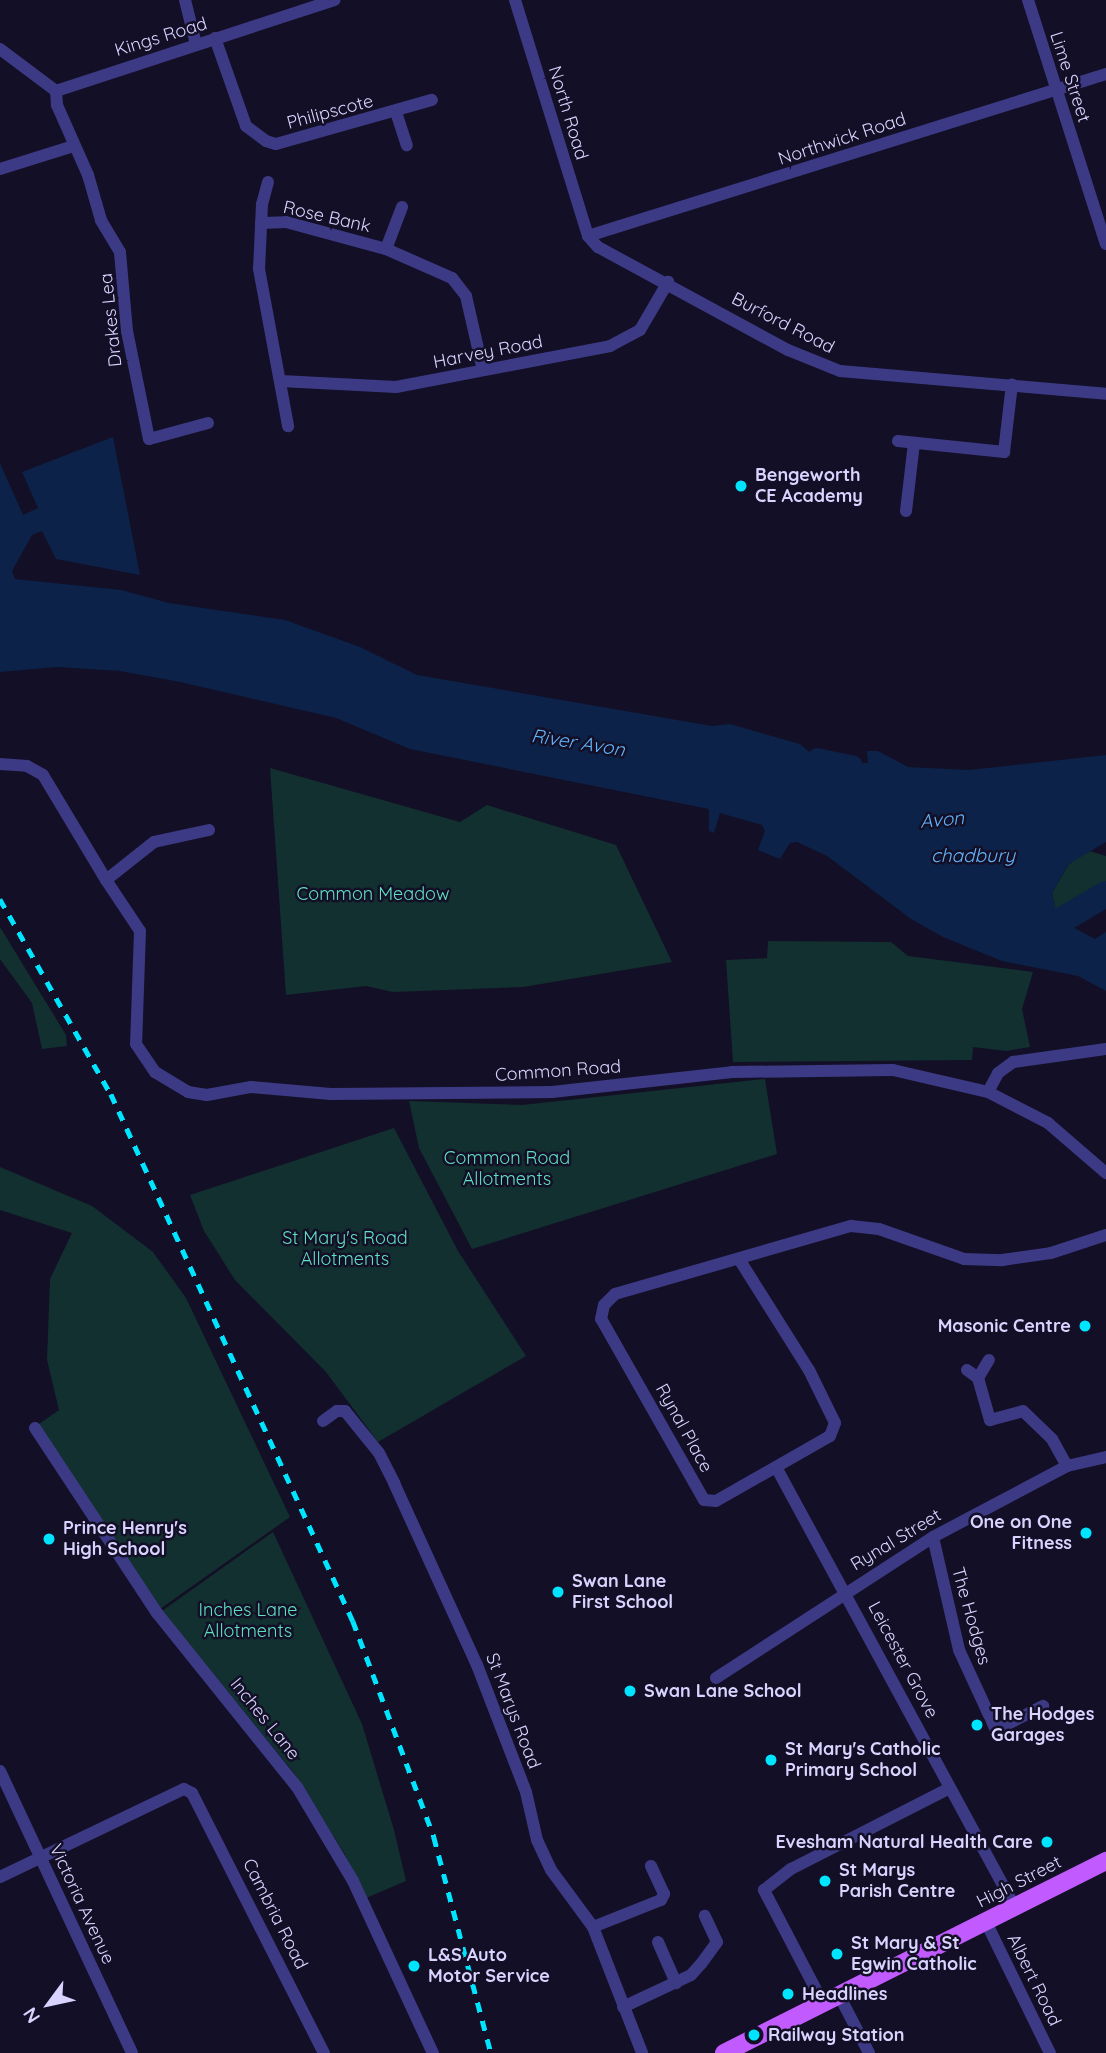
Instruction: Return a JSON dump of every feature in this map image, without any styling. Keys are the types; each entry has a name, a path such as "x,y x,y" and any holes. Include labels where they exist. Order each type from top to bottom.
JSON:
{"main road":[{"name":"High Street","path":"724,2053 1016,1909 1106,1861"}],"street":[{"path":"185,0 196,44"},
{"name":"Kings Road","path":"56,91 334,0"},
{"name":"North Road","path":"515,0 588,236"},
{"name":"Lime Street","path":"1028,0 1106,244"},
{"name":"Philipscote","path":"215,38 246,126 266,141 276,144 432,100"},
{"path":"0,49 56,91 57,105 74,146 58,154 0,169"},
{"name":"Northwick Road","path":"588,236 698,205 1055,88 1106,74"},
{"name":"Philipscote","path":"396,112 407,145"},
{"name":"Drakes Lea","path":"74,146 101,220 120,252 127,331 149,439 208,423"},
{"path":"268,182 261,223 259,269 288,426"},
{"name":"Rose Bank","path":"386,249 402,206"},
{"name":"Rose Bank","path":"261,223 286,222 386,249 436,268 461,288 483,370"},
{"name":"Burford Road","path":"588,236 598,247 668,282 788,350 840,371 1106,394"},
{"name":"Harvey Road","path":"281,381 396,387 625,342 650,317 668,282"},
{"path":"898,441 1004,452 1012,384"},
{"path":"906,511 914,443"},
{"path":"0,764 27,766 43,775 106,880 154,842 209,830"},
{"name":"Common Road","path":"106,880 140,931 142,966 134,1030 142,1056 171,1085 207,1095 251,1087 331,1094 552,1092 732,1072 893,1070 988,1092 1048,1123 1106,1173"},
{"path":"988,1092 999,1073 1013,1062 1106,1049"},
{"name":"Rynal Place","path":"739,1259 809,1370 835,1423 830,1436 716,1501 704,1500 601,1319 604,1305 615,1294 851,1226 879,1230 977,1260 1051,1253 1106,1234"},
{"path":"989,1360 973,1374 990,1420 1023,1410 1052,1439 1067,1466"},
{"name":"St Marys Road","path":"323,1421 337,1410 345,1411 379,1453 477,1665 526,1792 537,1840 551,1870 593,1927 642,2053"},
{"name":"Inches Lane","path":"35,1428 157,1612 297,1787 353,1881 433,2053"},
{"name":"Rynal Street","path":"716,1678 846,1590 933,1537 1067,1466 1106,1457"},
{"name":"Leicester Grove","path":"776,1467 846,1590 1016,1909"},
{"name":"The Hodges","path":"933,1537 959,1650 996,1730 1043,1706"},
{"name":"Victoria Avenue","path":"0,1771 128,2051"},
{"path":"824,2005 764,1890 790,1869 950,1788"},
{"name":"Cambria Road","path":"41,1858 184,1789 192,1793 324,2053"},
{"path":"0,1877 41,1858"},
{"path":"593,1927 661,1900 664,1894 651,1866"},
{"path":"623,2007 691,1975 717,1942 705,1916"},
{"name":"Albert Road","path":"986,1922 1050,2053"},
{"path":"659,1942 676,1983"},
{"path":"840,1997 869,2053"}],"green space":[{"name":"Common Meadow","path":"270,768 460,822 487,805 616,845 672,962 523,987 393,992 366,986 286,995"},
{"path":"1086,850 1106,856 1106,892 1056,912 1052,893 1069,864"},
{"path":"0,927 66,1035 67,1046 42,1049 32,1003 0,959"},
{"path":"768,941 891,942 908,956 1033,972 1022,1009 1030,1047 1006,1051 973,1047 972,1060 733,1062 726,960 767,958"},
{"name":"Common Road Allotments","path":"765,1079 777,1154 472,1249 419,1148 409,1101 522,1105"},
{"name":"St Mary's Road Allotments","path":"394,1128 458,1251 526,1356 378,1442 326,1372 235,1280 204,1231 190,1195"},
{"path":"0,1167 92,1206 153,1252 186,1298 290,1517 160,1609 39,1424 59,1410 47,1360 50,1279 72,1233 0,1210"},
{"name":"Inches Lane Allotments","path":"273,1532 362,1724 394,1830 406,1881 366,1898 344,1853 294,1773 162,1611"}],"water":[{"name":"chadbury","path":"113,437 140,575 56,559 42,531 32,535 12,571 15,579 121,590 169,603 285,620 360,647 417,675 712,726 730,724 800,744 822,763 868,763 867,751 878,751 908,767 969,770 1106,755 1106,842 1069,864 1052,893 1056,912 1075,904 1081,913 1069,925 1095,939 1106,932 1106,991 1078,976 1002,961 943,937 911,919 827,856 797,842 790,843 780,859 758,850 765,831 762,825 720,813 714,833 709,831 709,809 410,749 336,718 180,682 120,671 57,667 0,672 0,463 23,515 38,508 22,472"}],"waterway":[{"path":"817,756 854,764"},
{"name":"River Avon","path":"1050,927 1106,894"}],"railway":[{"path":"0,899 111,1094 353,1621 434,1837 491,2053"}],"place":[{"name":"Bengeworth CE Academy","path":"741,486"},
{"name":"Masonic Centre","path":"1085,1326"},
{"name":"One on One Fitness","path":"1086,1533"},
{"name":"Prince Henry's High School","path":"49,1539"},
{"name":"Swan Lane First School","path":"558,1592"},
{"name":"Swan Lane School","path":"630,1691"},
{"name":"The Hodges Garages","path":"977,1725"},
{"name":"St Mary's Catholic Primary School","path":"771,1760"},
{"name":"Evesham Natural Health Care","path":"1047,1842"},
{"name":"St Marys Parish Centre","path":"825,1881"},
{"name":"St Mary & St Egwin Catholic","path":"837,1954"},
{"name":"L&S Auto Motor Service","path":"414,1966"},
{"name":"Headlines","path":"788,1994"},
{"name":"Railway Station","path":"754,2035"}],"water label":[{"name":"Avon","path":"942,820"}]}
